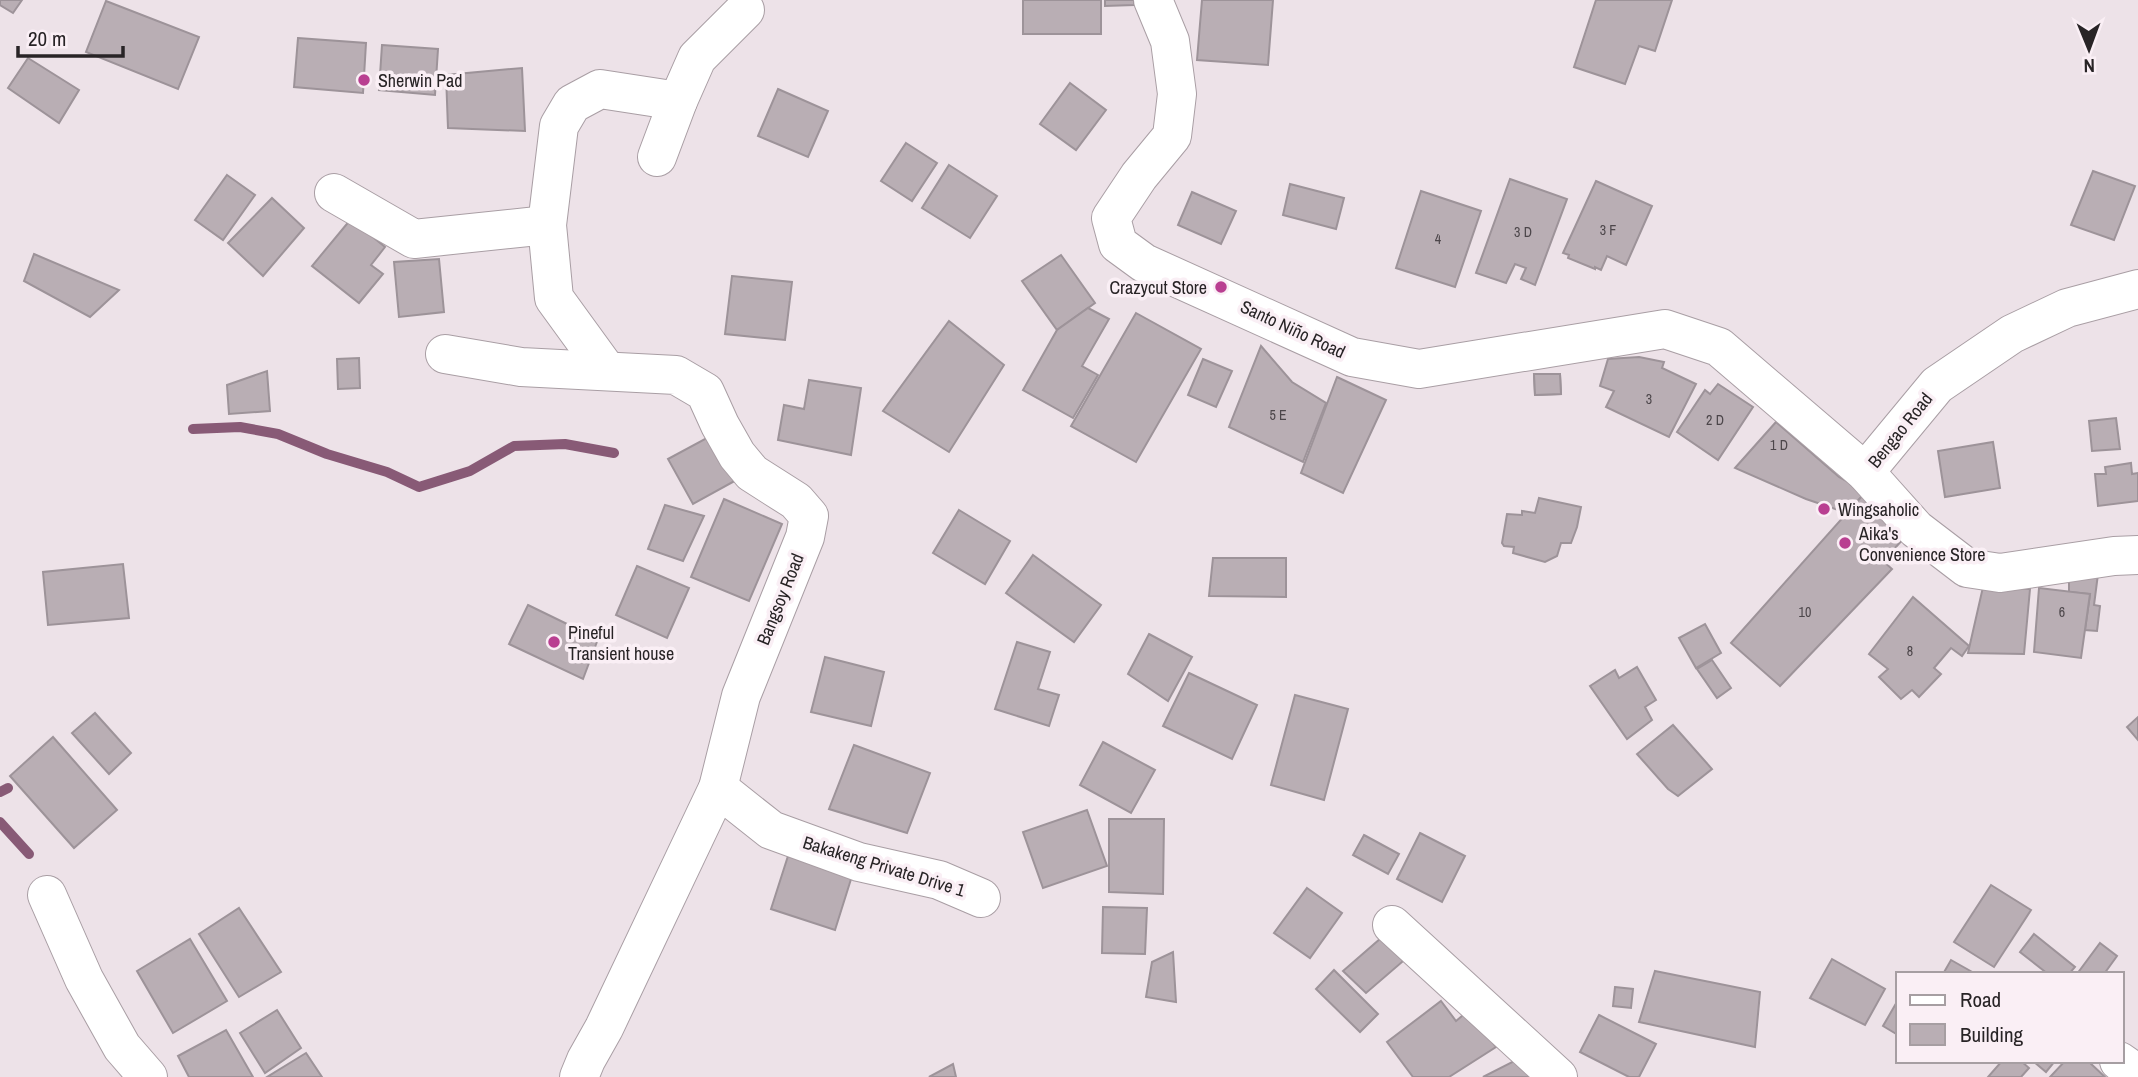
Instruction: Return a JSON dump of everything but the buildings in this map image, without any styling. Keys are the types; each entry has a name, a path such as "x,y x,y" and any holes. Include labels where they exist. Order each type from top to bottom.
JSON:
{"street":[{"name":"Santo Niño Road","path":"1153,0 1170,41 1174,67 1177,94 1172,136 1139,176 1111,218 1118,244 1144,263 1352,357 1419,369 1665,329 1719,347 1866,472"},
{"path":"657,157 697,58 745,10"},
{"path":"607,371 554,298 547,225 559,126 572,104 600,89 678,101"},
{"path":"334,193 414,239 547,225"},
{"name":"Bengao Road","path":"2138,289 2067,308 2012,334 1937,385 1866,472 1916,529 1967,568 2000,573 2114,556 2138,555"},
{"name":"Bangsoy Road","path":"445,354 522,367 676,375 705,392 737,455 752,473 796,501 809,516 805,537 741,696 718,788 579,1077"},
{"name":"Bakakeng Private Drive 1","path":"718,788 771,830 859,862 939,880 981,898"},
{"path":"47,895 84,979 122,1046 148,1077"},
{"path":"1391,925 1558,1077"},
{"path":"2122,1063 2138,1074"}],"waterway":[{"path":"193,429 240,427 278,434 327,454 387,472 419,487 470,471 514,446 565,444 614,453"},
{"path":"0,792 8,788"},
{"path":"0,822 29,854"}],"place":[{"name":"Sherwin Pad","path":"364,80"},
{"name":"Crazycut Store","path":"1221,287"},
{"name":"Wingsaholic","path":"1824,509"},
{"name":"Aika's Convenience Store","path":"1845,543"},
{"name":"Pineful Transient house","path":"554,642"}]}
